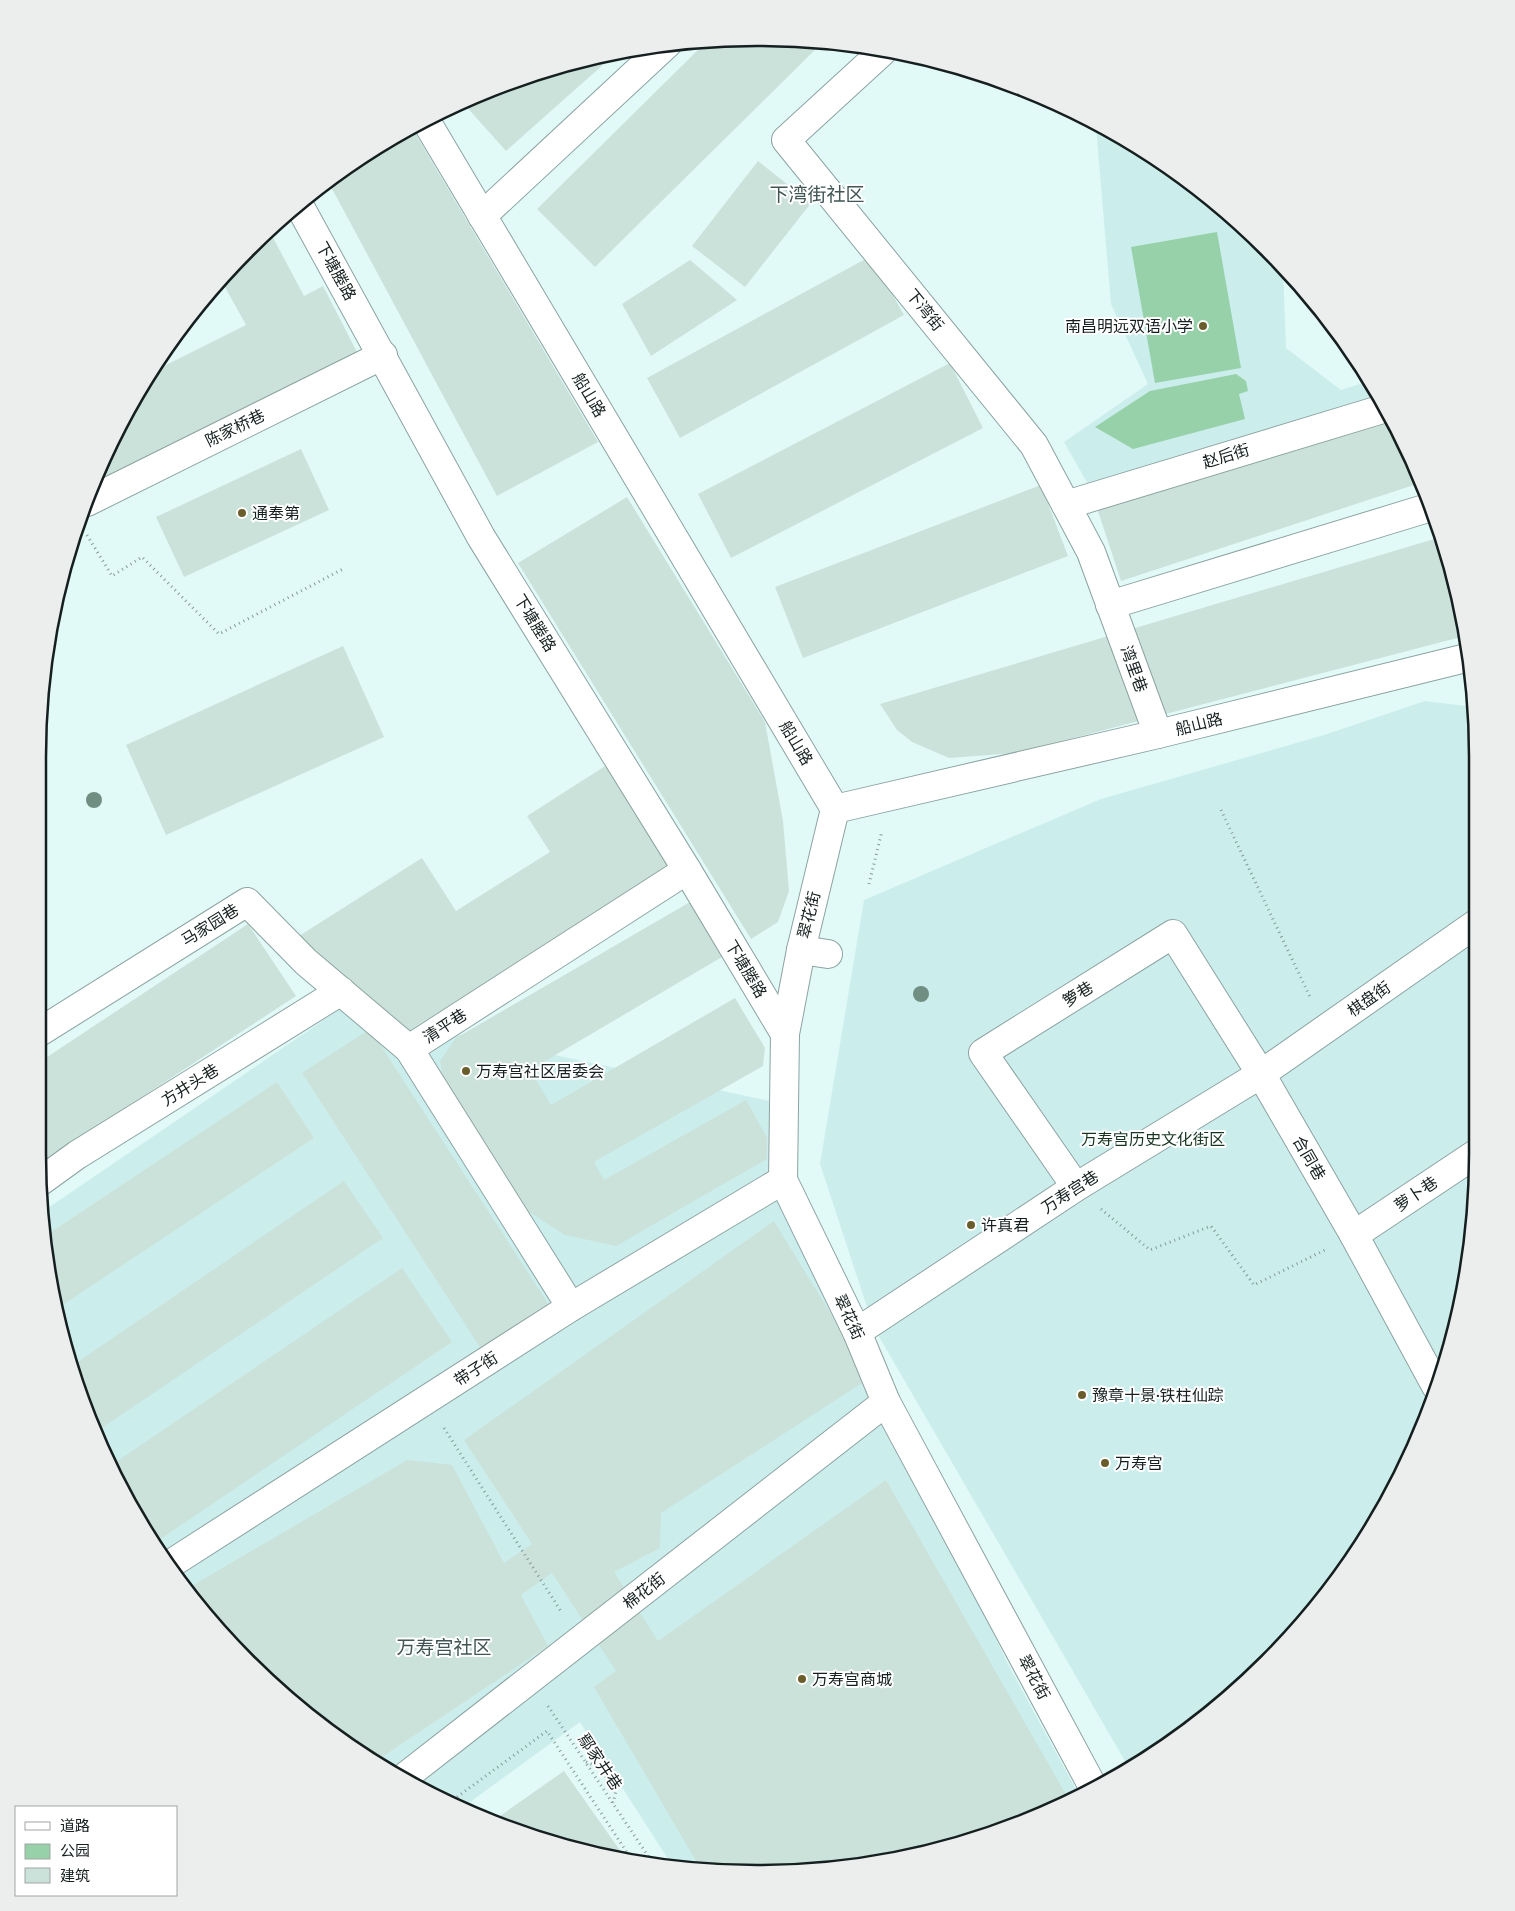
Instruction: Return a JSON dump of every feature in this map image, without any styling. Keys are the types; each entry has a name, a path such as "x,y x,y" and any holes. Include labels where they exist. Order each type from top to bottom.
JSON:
{"street":[{"path":"482,216 658,53"},
{"name":"下湾街","path":"877,57 786,140 1034,445 1091,552 1110,605"},
{"name":"船山路","path":"430,127 835,809 1158,734 1462,659"},
{"name":"下塘塍路","path":"303,212 481,536 687,870 785,1034"},
{"name":"陈家桥巷","path":"96,497 383,355"},
{"name":"赵后街","path":"1066,505 1378,411"},
{"path":"1110,605 1424,509"},
{"name":"湾里巷","path":"1110,605 1158,734"},
{"name":"翠花街","path":"835,809 801,950 785,1034 783,1180 857,1332 886,1402 1090,1781"},
{"name":"清平巷","path":"571,1308 409,1049 687,870"},
{"name":"马家园巷","path":"46,1028 247,902 306,962 409,1049"},
{"name":"棋盘街","path":"1261,1074 1469,929"},
{"name":"箩巷","path":"1076,1187 983,1053 1173,934"},
{"name":"合同巷","path":"1173,934 1261,1074 1354,1235 1432,1379"},
{"path":"801,950 828,954"},
{"name":"方井头巷","path":"47,1177 77,1154 340,991"},
{"name":"万寿宫巷","path":"857,1332 1076,1187 1261,1074"},
{"name":"萝卜巷","path":"1354,1235 1469,1159"},
{"name":"带子街","path":"175,1561 571,1308 783,1180"},
{"name":"棉花街","path":"410,1773 886,1402"}],"path":[{"path":"84,530 112,576 142,557 219,634 343,569"},
{"path":"868,884 890,796"},
{"path":"1221,810 1325,1029"},
{"path":"1076,1187 1150,1250 1211,1226 1254,1285 1354,1235"},
{"path":"427,1400 580,1641"},
{"name":"鄢家井巷","path":"530,1679 648,1856"},
{"path":"457,1797 547,1731 627,1852"},
{"path":"584,1762 600,1768 611,1783 616,1791 613,1804"}],"shaded area":[{"name":"南昌明远双语小学","path":"1097,133 1153,166 1190,193 1260,255 1283,280 1286,348 1341,390 1362,383 1372,401 1089,486 1064,442 1148,384 1111,304"},
{"name":"万寿宫历史文化街区","path":"1425,701 1467,706 1469,758 1469,1154 1463,1246 1455,1292 1445,1338 1415,1426 1373,1509 1349,1549 1322,1586 1260,1656 1190,1718 1153,1745 1125,1762 874,1328 820,1164 864,900 1101,799 1324,735"},
{"name":"万寿宫商城","path":"340,1009 770,1101 785,1213 875,1386 1009,1666 1076,1789 1030,1811 942,1841 850,1859 758,1865 668,1859 580,1722 469,1803 402,1769 362,1745 289,1688 223,1622 166,1549 120,1468 100,1426 84,1382 70,1338 60,1292 52,1246 49,1208"}],"green space":[{"path":"1217,232 1241,368 1155,383 1131,247"},
{"path":"1236,374 1246,381 1248,391 1239,394 1245,419 1133,449 1095,427 1150,391"}],"building":[{"path":"758,46 816,49 595,267 537,209 699,49"},
{"path":"605,63 506,151 468,108 529,84 573,70"},
{"path":"416,135 598,442 497,496 332,188 362,166"},
{"path":"758,161 811,203 745,287 692,246"},
{"path":"273,238 304,296 323,286 357,352 104,477 142,402 163,366 246,325 225,287"},
{"path":"871,256 904,315 680,438 647,378"},
{"path":"690,260 737,300 651,356 622,304"},
{"path":"950,363 983,428 731,558 698,494"},
{"path":"1378,412 1415,485 1121,581 1096,505"},
{"name":"通奉第","path":"301,449 329,510 184,577 156,517"},
{"path":"1041,485 1068,556 803,658 775,587"},
{"path":"627,497 765,722 783,821 789,891 778,922 751,939 518,563"},
{"path":"1434,539 1445,573 1458,638 1016,753 949,758 912,742 897,730 880,704"},
{"path":"343,646 384,737 166,835 126,745"},
{"path":"610,763 673,864 407,1032 299,936 422,858 456,911 550,852 527,816"},
{"path":"690,902 722,957 530,1070 551,1105 735,998 765,1048 763,1066 594,1162 604,1180 746,1100 767,1137 767,1159 616,1246 565,1235 520,1206 443,1077 440,1061 456,1038"},
{"path":"248,924 296,996 46,1160 46,1058"},
{"path":"370,1029 551,1308 483,1352 302,1073"},
{"path":"277,1082 314,1138 63,1305 51,1232"},
{"path":"344,1181 383,1238 101,1429 78,1362"},
{"path":"774,1221 870,1378 661,1513 660,1548 614,1572 658,1641 886,1480 1066,1794 1030,1811 986,1827 942,1841 896,1851 850,1859 804,1863 758,1865 697,1862 594,1687 616,1671 552,1573 521,1595 548,1646 382,1757 325,1718 289,1688 223,1622 193,1585 407,1460 452,1465 504,1563 532,1544 464,1440"},
{"path":"402,1268 452,1342 160,1539 117,1461"},
{"path":"564,1771 621,1851 573,1841 499,1816"}],"place":[{"name":"南昌明远双语小学","path":"1203,326"},
{"name":"通奉第","path":"242,513"},
{"name":"万寿宫社区居委会","path":"466,1071"},
{"name":"许真君","path":"971,1225"},
{"name":"豫章十景·铁柱仙踪","path":"1082,1395"},
{"name":"万寿宫","path":"1105,1463"},
{"name":"万寿宫商城","path":"802,1679"}],"district":[{"name":"下湾街社区","path":"817,194"},
{"name":"万寿宫社区","path":"444,1647"}]}
